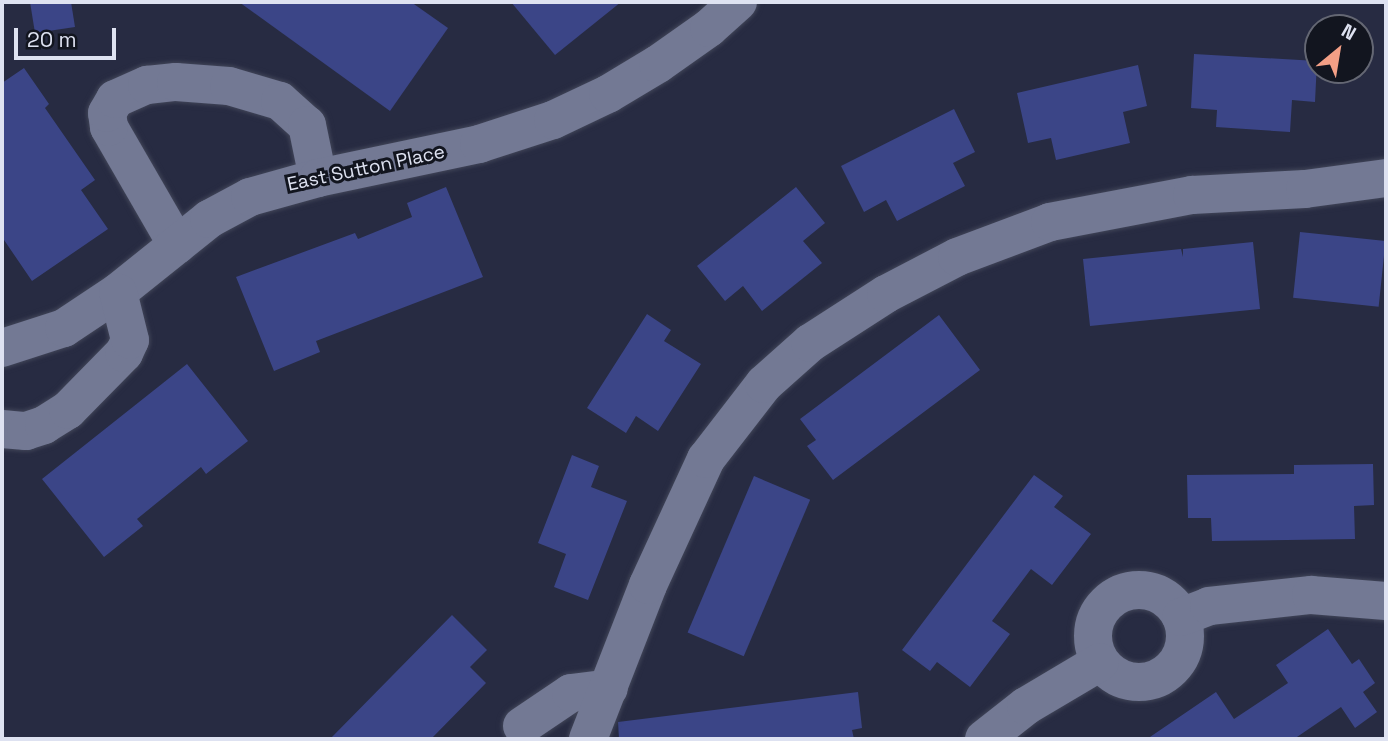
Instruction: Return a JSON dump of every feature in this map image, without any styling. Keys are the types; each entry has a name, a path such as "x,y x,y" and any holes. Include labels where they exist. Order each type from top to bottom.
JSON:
{"street":[{"name":"East Sutton Place","path":"2,348 64,328 118,292 209,219 250,197 318,178 479,144 553,120 608,94 658,64 709,28 738,2"},
{"path":"177,245 109,127 107,113 115,99 147,85 212,83 280,101 300,115 307,125 318,178"},
{"path":"588,739 654,573 706,459 764,384 810,343 850,316 957,257 1050,222 1192,195 1305,189 1386,177"},
{"path":"2,429 26,431 44,425 68,410 124,354 130,340 118,292"},
{"path":"1130,591 1146,591 1172,604 1181,617 1184,647 1178,661 1154,680 1124,680 1111,673 1100,662 1093,632 1104,605 1116,596 1130,591"},
{"path":"1181,617 1209,606 1311,595 1386,601"},
{"path":"984,739 1026,706 1100,662"},
{"path":"522,726 571,693 609,688"}],"building":[{"path":"30,2 71,2 75,27 35,33"},
{"path":"239,2 411,2 448,28 390,111"},
{"path":"511,2 621,2 555,55"},
{"path":"1194,54 1304,60 1304,84 1316,84 1315,102 1292,100 1290,132 1216,127 1217,110 1191,108"},
{"path":"1138,65 1147,106 1123,112 1130,143 1056,160 1051,138 1028,143 1017,93"},
{"path":"24,68 49,104 45,108 95,180 81,190 108,229 32,281 2,237 2,83"},
{"path":"954,109 975,152 953,163 965,186 897,221 886,200 864,212 841,166"},
{"path":"446,187 483,277 316,341 320,352 274,371 236,277 355,233 358,239 412,217 407,203"},
{"path":"796,187 825,223 803,241 822,263 762,311 743,286 725,301 697,266"},
{"path":"1300,232 1386,241 1379,307 1293,298"},
{"path":"1253,242 1260,309 1090,326 1083,259 1181,249 1183,257 1183,249"},
{"path":"647,314 671,330 664,341 701,364 658,431 636,416 626,433 587,408"},
{"path":"939,315 980,370 833,480 807,446 816,440 800,419"},
{"path":"187,364 248,441 206,474 201,467 137,519 143,526 104,557 42,479"},
{"path":"572,455 599,466 591,487 627,501 588,600 554,587 566,554 538,543"},
{"path":"1373,464 1374,505 1354,506 1355,539 1212,541 1211,518 1188,518 1187,475 1294,474 1294,465"},
{"path":"1034,475 1063,496 1054,507 1091,534 1052,585 1031,569 992,621 1010,634 970,687 937,662 930,671 902,650"},
{"path":"754,476 810,500 744,656 688,632"},
{"path":"452,615 487,650 470,667 486,683 431,739 330,739"},
{"path":"1328,629 1352,664 1359,659 1375,683 1363,692 1377,712 1355,728 1341,707 1294,739 1147,739 1216,692 1234,719 1288,683 1276,665"},
{"path":"858,692 862,728 852,730 854,739 619,739 618,722"}]}
